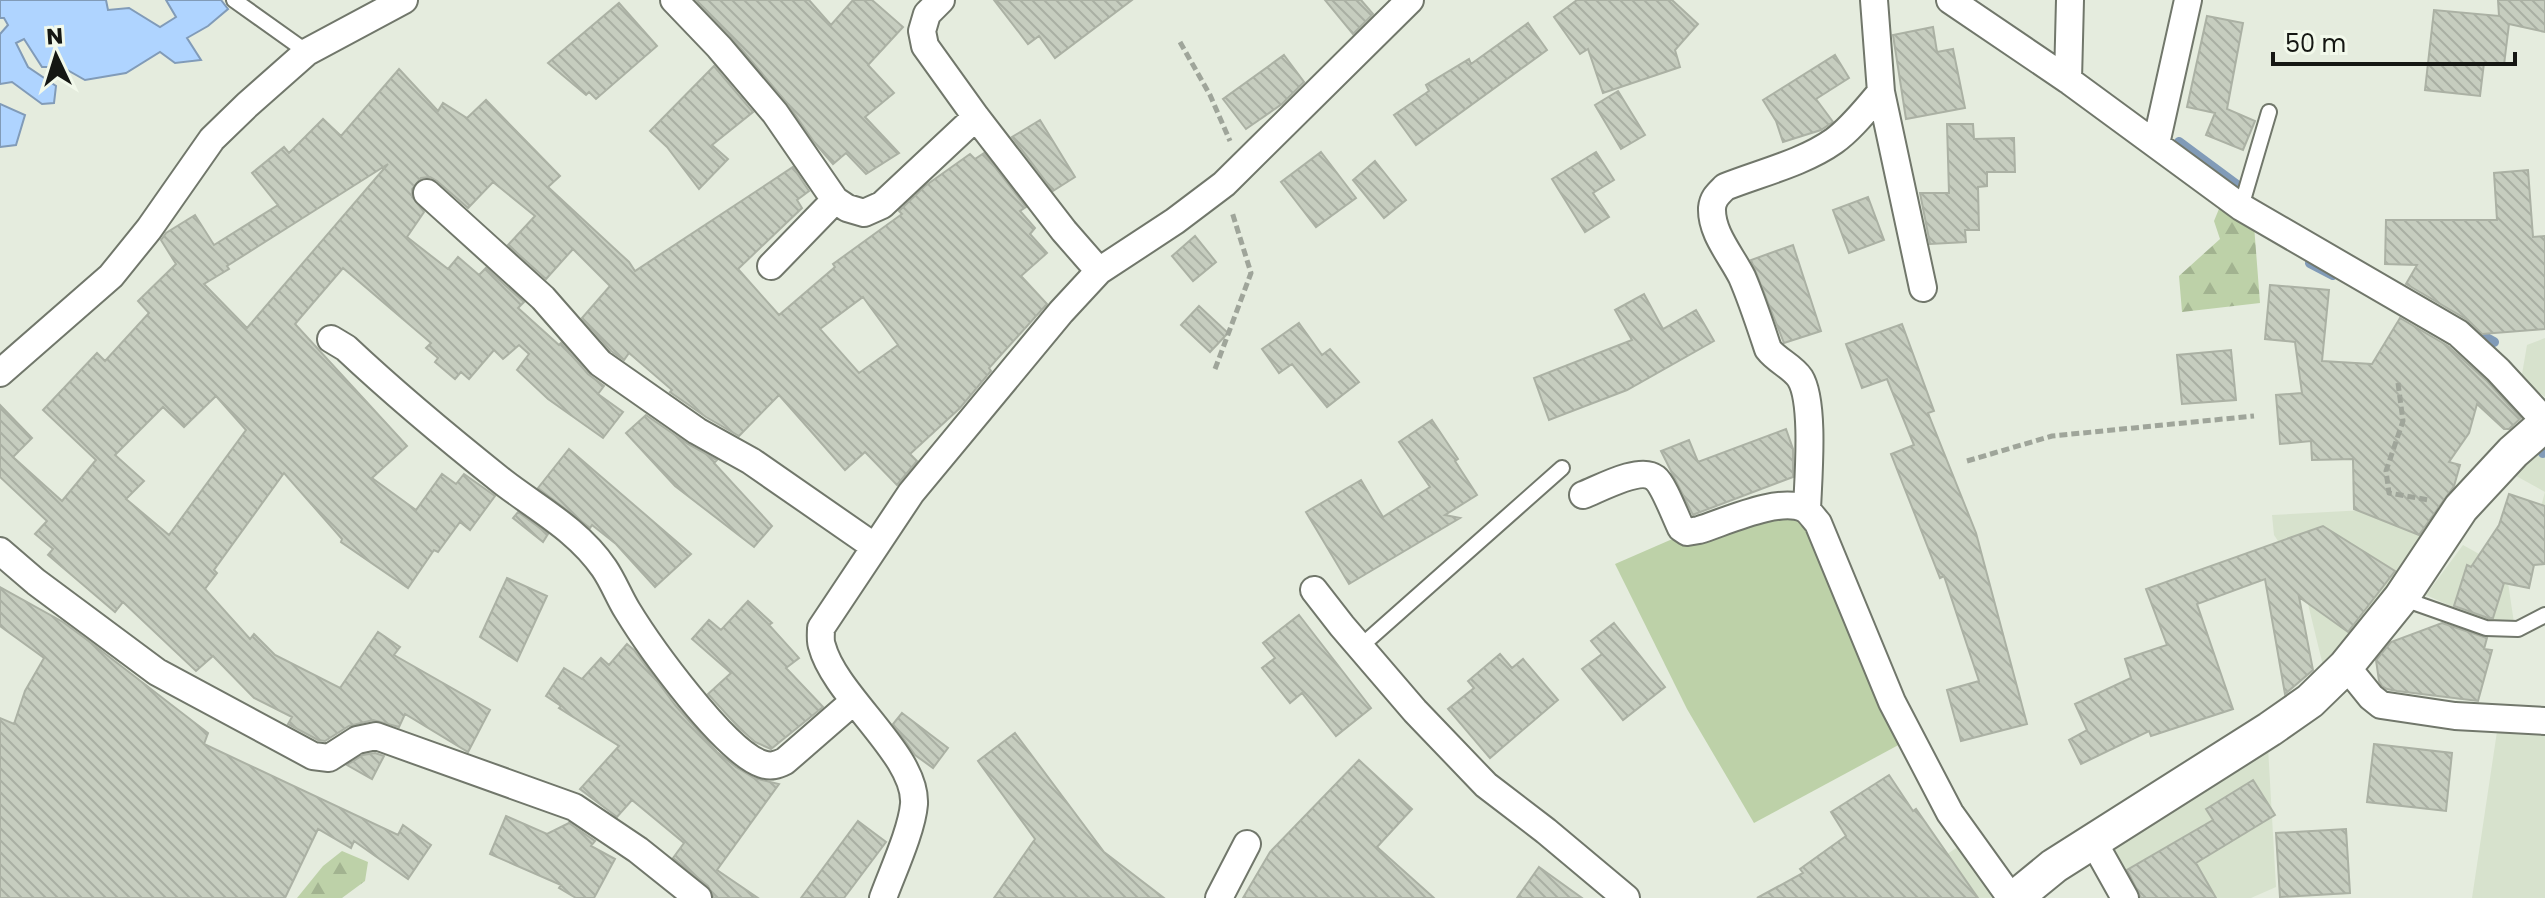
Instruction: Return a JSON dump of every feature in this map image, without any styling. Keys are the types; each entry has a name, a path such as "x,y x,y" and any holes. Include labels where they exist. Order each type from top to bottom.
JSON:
{"street":[{"path":"0,373 111,276 149,229 212,139 307,52 404,0"},
{"path":"674,0 775,113 835,200 847,208 864,213 882,205 976,117"},
{"path":"941,0 927,14 922,31 925,46 1064,231 1099,271"},
{"path":"883,898 914,803 907,776 831,667 821,646 821,628 911,493 1061,312 1099,271 1175,221 1233,176 1410,0"},
{"path":"1874,0 1881,92 1923,288"},
{"path":"1583,495 1646,473 1656,479 1681,528 1687,532 1773,507 1791,506 1807,510 1818,523 1892,702 1950,813 2013,898 2054,866 2310,701 2346,666 2401,598 2461,508 2545,422 2507,378 2458,333 2241,207 2068,80 1950,0"},
{"path":"2068,80 2070,0"},
{"path":"2156,144 2188,0"},
{"path":"1807,510 1805,387 1795,372 1768,349 1742,278 1718,235 1712,208 1715,196 1725,187 1805,156 1834,141 1881,92"},
{"path":"427,193 543,298 600,363 697,431 751,461 875,547"},
{"path":"771,266 835,200"},
{"path":"331,339 346,348 430,425 567,527 604,568 650,646 692,700 739,749 761,764 774,766 785,761 854,701"},
{"path":"0,551 36,582 157,672 313,756 329,758 357,740 376,736 574,807 638,850 698,898"},
{"path":"1314,590 1415,711 1486,785 1626,898"},
{"path":"2346,666 2381,705 2455,716 2545,721"},
{"path":"2093,841 2125,898"},
{"path":"1219,898 1247,844"}],"lane":[{"path":"234,0 307,52"},
{"path":"2241,207 2269,112"},
{"path":"1360,647 1470,546 1562,468"},
{"path":"2401,598 2486,628 2518,629 2545,615"}],"path":[{"path":"1180,42 1210,95 1233,176 1251,273 1215,369"},
{"path":"2398,383 2403,421 2386,471 2389,493 2461,508"},
{"path":"1967,461 2052,436 2158,428 2254,416"}],"shaded area":[{"path":"2545,338 2545,397 2521,380 2527,345"},
{"path":"2545,451 2545,492 2509,472"},
{"path":"2545,492 2545,536 2534,532"},
{"path":"2385,500 2454,514 2325,674 2301,575 2274,535 2272,515 2384,509"},
{"path":"2463,545 2506,569 2514,623 2484,621 2426,595"},
{"path":"2498,725 2545,727 2545,898 2472,898"},
{"path":"2268,747 2276,887 2251,898 2133,898 2108,850"},
{"path":"1964,843 1996,898 1880,898"}],"green space":[{"path":"2221,204 2254,225 2260,303 2182,312 2179,276 2220,239 2214,221"},
{"path":"1795,515 1811,528 1904,742 1754,823 1687,709 1615,564 1677,537 1769,516"},
{"path":"342,851 368,862 365,881 342,898 297,898 323,866"}],"water":[{"path":"0,0 106,0 108,10 129,8 160,27 176,17 166,0 221,0 228,9 187,38 201,60 175,63 160,52 126,73 85,80 62,67 42,67 24,39 16,43 28,67 56,86 54,103 42,104 12,82 0,84 0,34 8,25 4,18 0,18"},
{"path":"0,104 25,115 16,145 0,147"}],"building":[{"path":"696,0 809,0 831,25 853,0 872,0 903,27 868,65 894,93 865,117 899,153 866,174 846,153 833,164 787,103"},
{"path":"994,0 1132,0 1055,58 1039,36 1028,44"},
{"path":"1325,0 1361,0 1373,14 1353,34"},
{"path":"1577,0 1672,0 1698,24 1675,50 1680,67 1603,93 1588,49 1580,54 1554,17"},
{"path":"2498,0 2545,0 2545,32 2509,24 2504,65 2484,63 2480,96 2425,90 2434,10 2499,16"},
{"path":"619,3 657,46 596,99 589,92 586,95 548,63"},
{"path":"2207,16 2243,23 2227,109 2255,121 2243,150 2206,135 2215,113 2187,107"},
{"path":"1528,23 1547,50 1416,145 1394,115 1429,91 1426,85 1469,59 1471,64"},
{"path":"1933,27 1937,52 1953,49 1965,108 1906,119 1893,35"},
{"path":"1284,55 1304,82 1282,104 1246,129 1223,99"},
{"path":"1835,55 1849,78 1816,99 1833,122 1821,130 1783,142 1776,121 1763,100"},
{"path":"714,66 753,112 712,145 728,159 699,189 667,147 650,131"},
{"path":"399,69 438,111 443,103 467,118 486,100 560,176 548,187 635,271 793,167 809,191 797,200 802,208 738,269 779,315 835,267 833,264 902,214 899,211 925,186 970,154 975,159 984,153 1026,207 1020,211 1035,228 1030,234 1047,253 1021,276 1047,304 989,368 991,371 960,408 910,454 917,461 897,485 865,452 845,470 779,395 739,436 706,417 670,392 672,390 629,353 624,360 611,351 582,318 610,286 573,249 546,279 508,245 535,216 493,182 468,208 437,181 430,177 421,178 412,189 412,197 424,212 407,237 448,269 458,257 479,275 486,268 524,302 518,308 559,345 561,343 588,374 604,386 598,394 623,412 603,438 548,399 517,370 529,354 519,345 503,359 494,350 469,379 461,372 455,379 435,362 438,358 426,348 431,343 343,268 295,324 407,446 372,478 416,510 442,474 456,484 464,474 495,496 470,530 460,522 438,552 434,550 408,588 341,542 342,539 284,473 214,570 217,573 205,589 250,639 254,634 275,655 340,688 378,632 400,647 394,655 490,710 468,752 405,714 399,727 373,720 349,726 325,741 318,740 288,724 292,717 254,698 213,656 196,671 123,602 115,612 48,555 53,549 35,534 47,521 0,477 0,405 32,438 13,457 62,501 96,460 43,410 97,353 105,361 149,313 138,301 176,264 161,240 166,233 195,215 214,245 278,205 252,173 284,147 289,153 323,119 341,136","holes":["388,164 247,328 204,284 229,269 227,266","863,297 898,345 859,373 820,329","216,396 246,430 169,535 126,499 144,481 115,455 163,407 184,427"]},
{"path":"1618,91 1645,135 1621,149 1595,105"},
{"path":"1040,120 1075,177 1053,191 1012,137"},
{"path":"1947,124 1973,124 1974,139 2014,138 2015,172 1987,172 1987,186 1978,187 1979,230 1965,230 1966,242 1930,244 1920,193 1949,193"},
{"path":"1321,152 1356,198 1316,227 1281,182"},
{"path":"1596,152 1614,180 1593,193 1609,217 1585,232 1552,179"},
{"path":"1375,161 1406,200 1384,218 1353,180"},
{"path":"2528,170 2533,237 2545,236 2545,329 2482,334 2466,319 2406,284 2417,265 2385,264 2386,220 2497,220 2494,173"},
{"path":"1868,197 1884,240 1849,253 1833,210"},
{"path":"1195,236 1216,262 1193,281 1172,256"},
{"path":"1793,245 1821,331 1784,343 1751,260"},
{"path":"2270,285 2329,290 2322,361 2372,364 2400,318 2448,346 2487,381 2521,418 2509,429 2504,429 2477,404 2469,433 2449,462 2460,465 2454,486 2419,535 2354,509 2353,459 2312,460 2311,441 2280,444 2276,395 2302,393 2295,342 2265,339"},
{"path":"1644,294 1663,329 1696,310 1714,341 1627,390 1549,420 1534,378 1632,340 1615,310"},
{"path":"1199,306 1228,333 1210,352 1181,325"},
{"path":"1299,323 1322,355 1330,349 1359,382 1327,407 1292,364 1279,373 1262,349"},
{"path":"1902,324 1934,411 1928,413 1976,533 2027,724 1961,741 1947,690 1979,681 1944,576 1940,578 1891,454 1914,445 1887,379 1862,388 1846,344"},
{"path":"2231,350 2236,400 2182,404 2177,355"},
{"path":"646,415 717,460 714,463 772,526 754,547 675,486 626,433"},
{"path":"1432,420 1477,495 1445,515 1460,518 1349,584 1306,512 1361,480 1383,517 1430,487 1399,442"},
{"path":"1786,429 1793,449 1793,477 1693,515 1661,451 1689,440 1698,462"},
{"path":"569,449 691,554 655,587 616,544 538,488"},
{"path":"2509,494 2545,506 2545,564 2534,565 2529,588 2504,583 2493,618 2488,618 2454,606 2467,565 2471,567 2499,525"},
{"path":"518,512 548,534 543,542 513,518"},
{"path":"2323,526 2395,571 2348,632 2299,597 2313,670 2285,694 2265,579 2197,604 2233,709 2151,736 2149,731 2081,764 2069,740 2087,730 2075,704 2131,678 2125,659 2167,645 2146,589"},
{"path":"507,578 547,596 517,661 480,637"},
{"path":"0,587 63,622 90,642 208,733 204,744 398,835 403,825 431,845 408,879 354,841 351,848 318,829 285,898 0,898 0,718 14,724 25,691 44,658 0,626"},
{"path":"748,601 772,623 769,625 799,658 786,668 823,707 771,749 755,742 708,694 731,673 692,639 709,620 721,630"},
{"path":"1299,615 1371,708 1336,736 1302,693 1290,703 1262,668 1275,658 1263,643"},
{"path":"1614,623 1665,687 1623,720 1582,669 1602,654 1591,641"},
{"path":"2442,623 2487,638 2484,649 2492,650 2478,701 2397,691 2382,686 2376,660 2391,642"},
{"path":"627,644 717,752 754,778 779,784 717,870 758,898 714,898 708,886 673,858 684,843 632,800 617,817 580,789 619,746 559,708 561,706 546,696 564,668 582,679 601,658 609,665"},
{"path":"1500,654 1512,668 1523,659 1558,700 1490,758 1448,709 1474,688 1468,681"},
{"path":"902,713 948,748 933,768 915,755 893,724"},
{"path":"1015,733 1104,852 1164,898 994,898 1035,839 978,761"},
{"path":"2374,744 2452,753 2446,811 2367,802"},
{"path":"375,753 384,756 372,779 347,765 363,755"},
{"path":"1359,760 1412,809 1377,847 1434,898 1243,898 1270,852"},
{"path":"1889,775 1978,898 1757,898 1803,873 1800,869 1846,836 1831,812"},
{"path":"2253,780 2275,815 2196,863 2216,898 2141,898 2127,870 2213,820 2206,809"},
{"path":"506,816 547,834 569,823 595,841 591,846 615,859 594,898 576,898 559,888 561,885 490,854"},
{"path":"858,821 886,842 844,898 801,898"},
{"path":"2346,829 2350,893 2280,897 2276,833"},
{"path":"1539,867 1582,898 1517,898"}],"waterway":[{"path":"2179,142 2237,185"},
{"path":"2310,263 2333,275"},
{"path":"2467,327 2494,342"}]}
